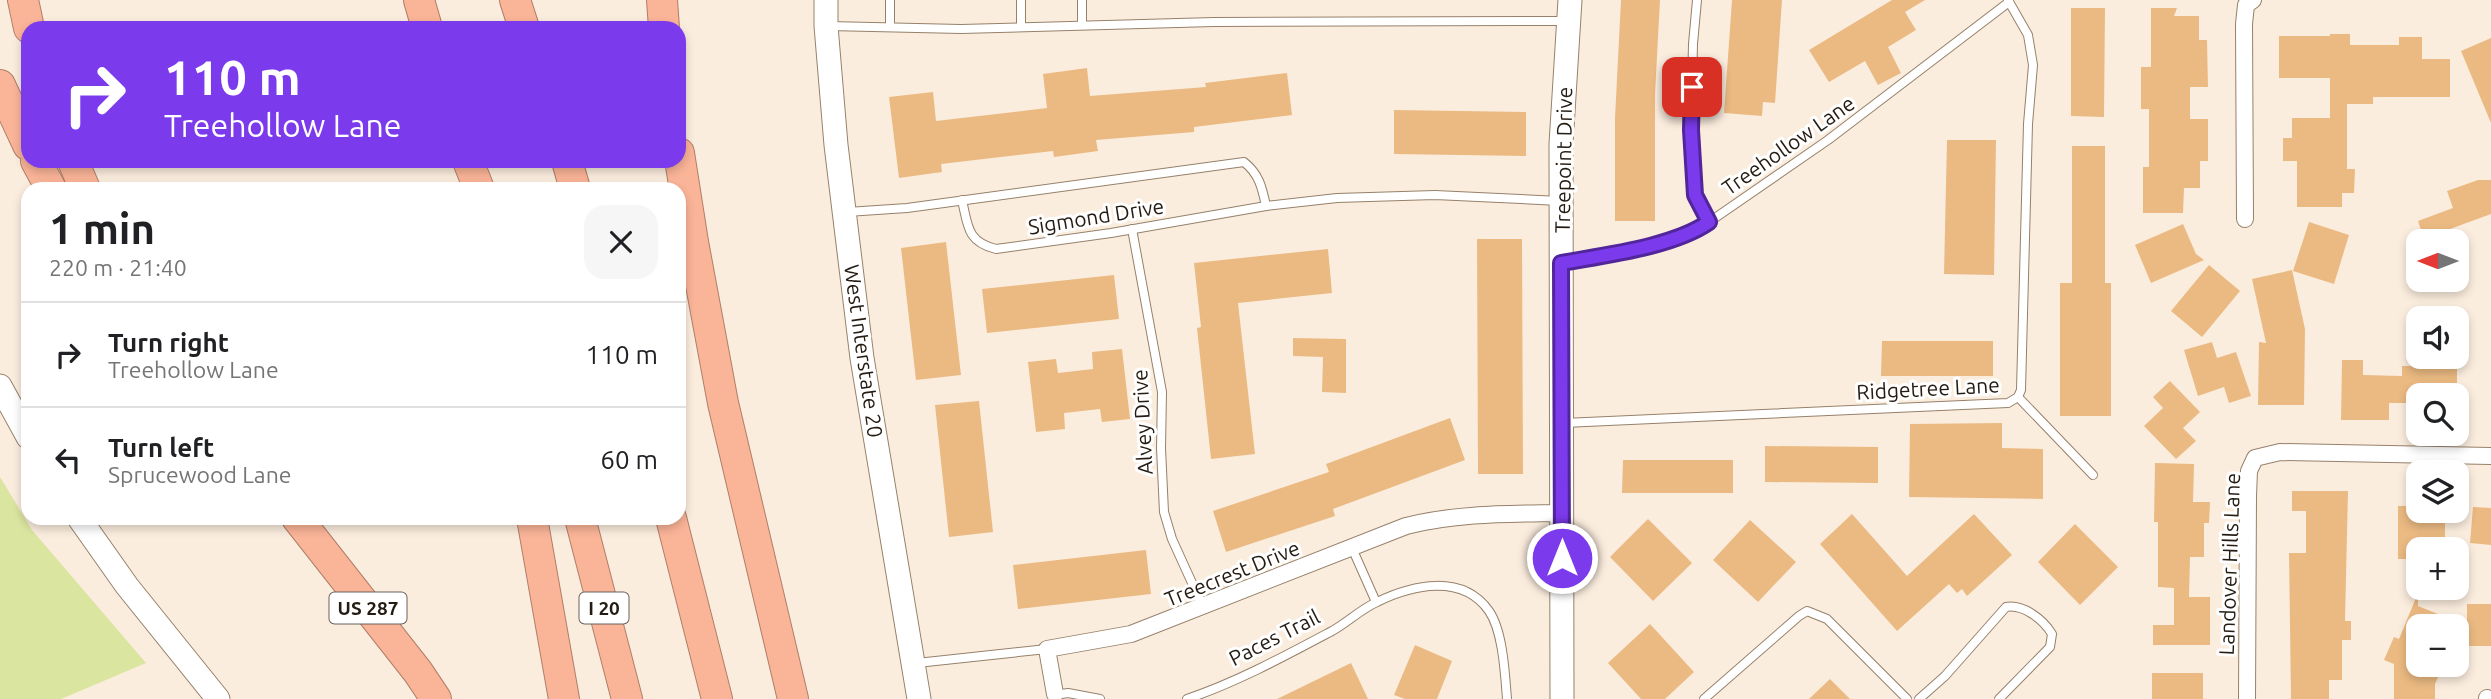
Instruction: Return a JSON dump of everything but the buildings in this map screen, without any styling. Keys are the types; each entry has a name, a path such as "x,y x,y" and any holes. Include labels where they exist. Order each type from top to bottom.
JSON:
{"highway":[{"path":"23,0 28,21"},
{"path":"419,0 425,21"},
{"path":"515,0 522,21"},
{"path":"662,0 664,21"},
{"path":"0,85 21,130"},
{"path":"686,198 723,403 793,699"},
{"name":"US 287","path":"302,525 418,672 436,699"},
{"path":"533,525 564,699"},
{"name":"I 20","path":"582,525 627,699"},
{"path":"673,525 717,699"}],"main road":[{"name":"West Interstate 20","path":"826,0 836,145 862,358 919,699"},
{"name":"Treepoint Drive","path":"1562,699 1561,144 1568,10"},
{"path":"0,387 21,424"},
{"path":"84,525 127,586 218,699"}],"street":[{"path":"2245,219 2244,24 2246,5 2253,0"},
{"name":"Landover Hills Lane","path":"2247,699 2248,496 2249,471 2255,458 2280,452 2491,456"},
{"name":"Treecrest Drive","path":"1047,649 1131,634 1203,608 1406,526 1439,518 1561,513"},
{"path":"1047,649 1052,697"}],"lane":[{"path":"890,0 890,27"},
{"path":"1021,0 1021,27"},
{"path":"1082,0 1082,25"},
{"path":"1697,0 1691,130 1695,195 1709,222"},
{"name":"Treehollow Lane","path":"1561,263 1657,243 1699,229 1828,139 2009,1"},
{"name":"Ridgetree Lane","path":"1561,423 2008,403 2018,397 2021,390 2028,124 2033,65 2028,35 2009,1"},
{"path":"826,26 961,29 1568,10"},
{"name":"Sigmond Drive","path":"846,212 907,208 1244,162 1253,169 1261,182 1266,206"},
{"name":"Sigmond Drive","path":"962,200 974,239 981,245 996,249 1111,233 1266,206 1337,198 1403,195 1561,201"},
{"name":"Alvey Drive","path":"1132,229 1162,392 1164,512 1172,539 1203,608"},
{"path":"2018,397 2094,475"},
{"path":"1352,548 1376,602"},
{"name":"Paces Trail","path":"1187,699 1219,688 1289,653 1335,629 1376,602 1415,586 1435,584 1461,589 1478,598 1490,612 1501,644 1507,699"},
{"path":"1919,699 1945,676 2006,607 2015,606 2047,625 2052,634 2050,648 1999,699"},
{"path":"1704,699 1807,611 1827,619 1907,699"},
{"name":"Treecrest Drive","path":"914,663 1047,649"},
{"path":"1052,697 1068,694 1100,699"}],"green space":[{"path":"0,477 21,512 21,525 29,525 146,663 61,699 0,699"}],"route":[{"path":"1562,558 1561,263 1657,243 1699,229 1709,222 1695,195 1691,130 1692,87"}]}
